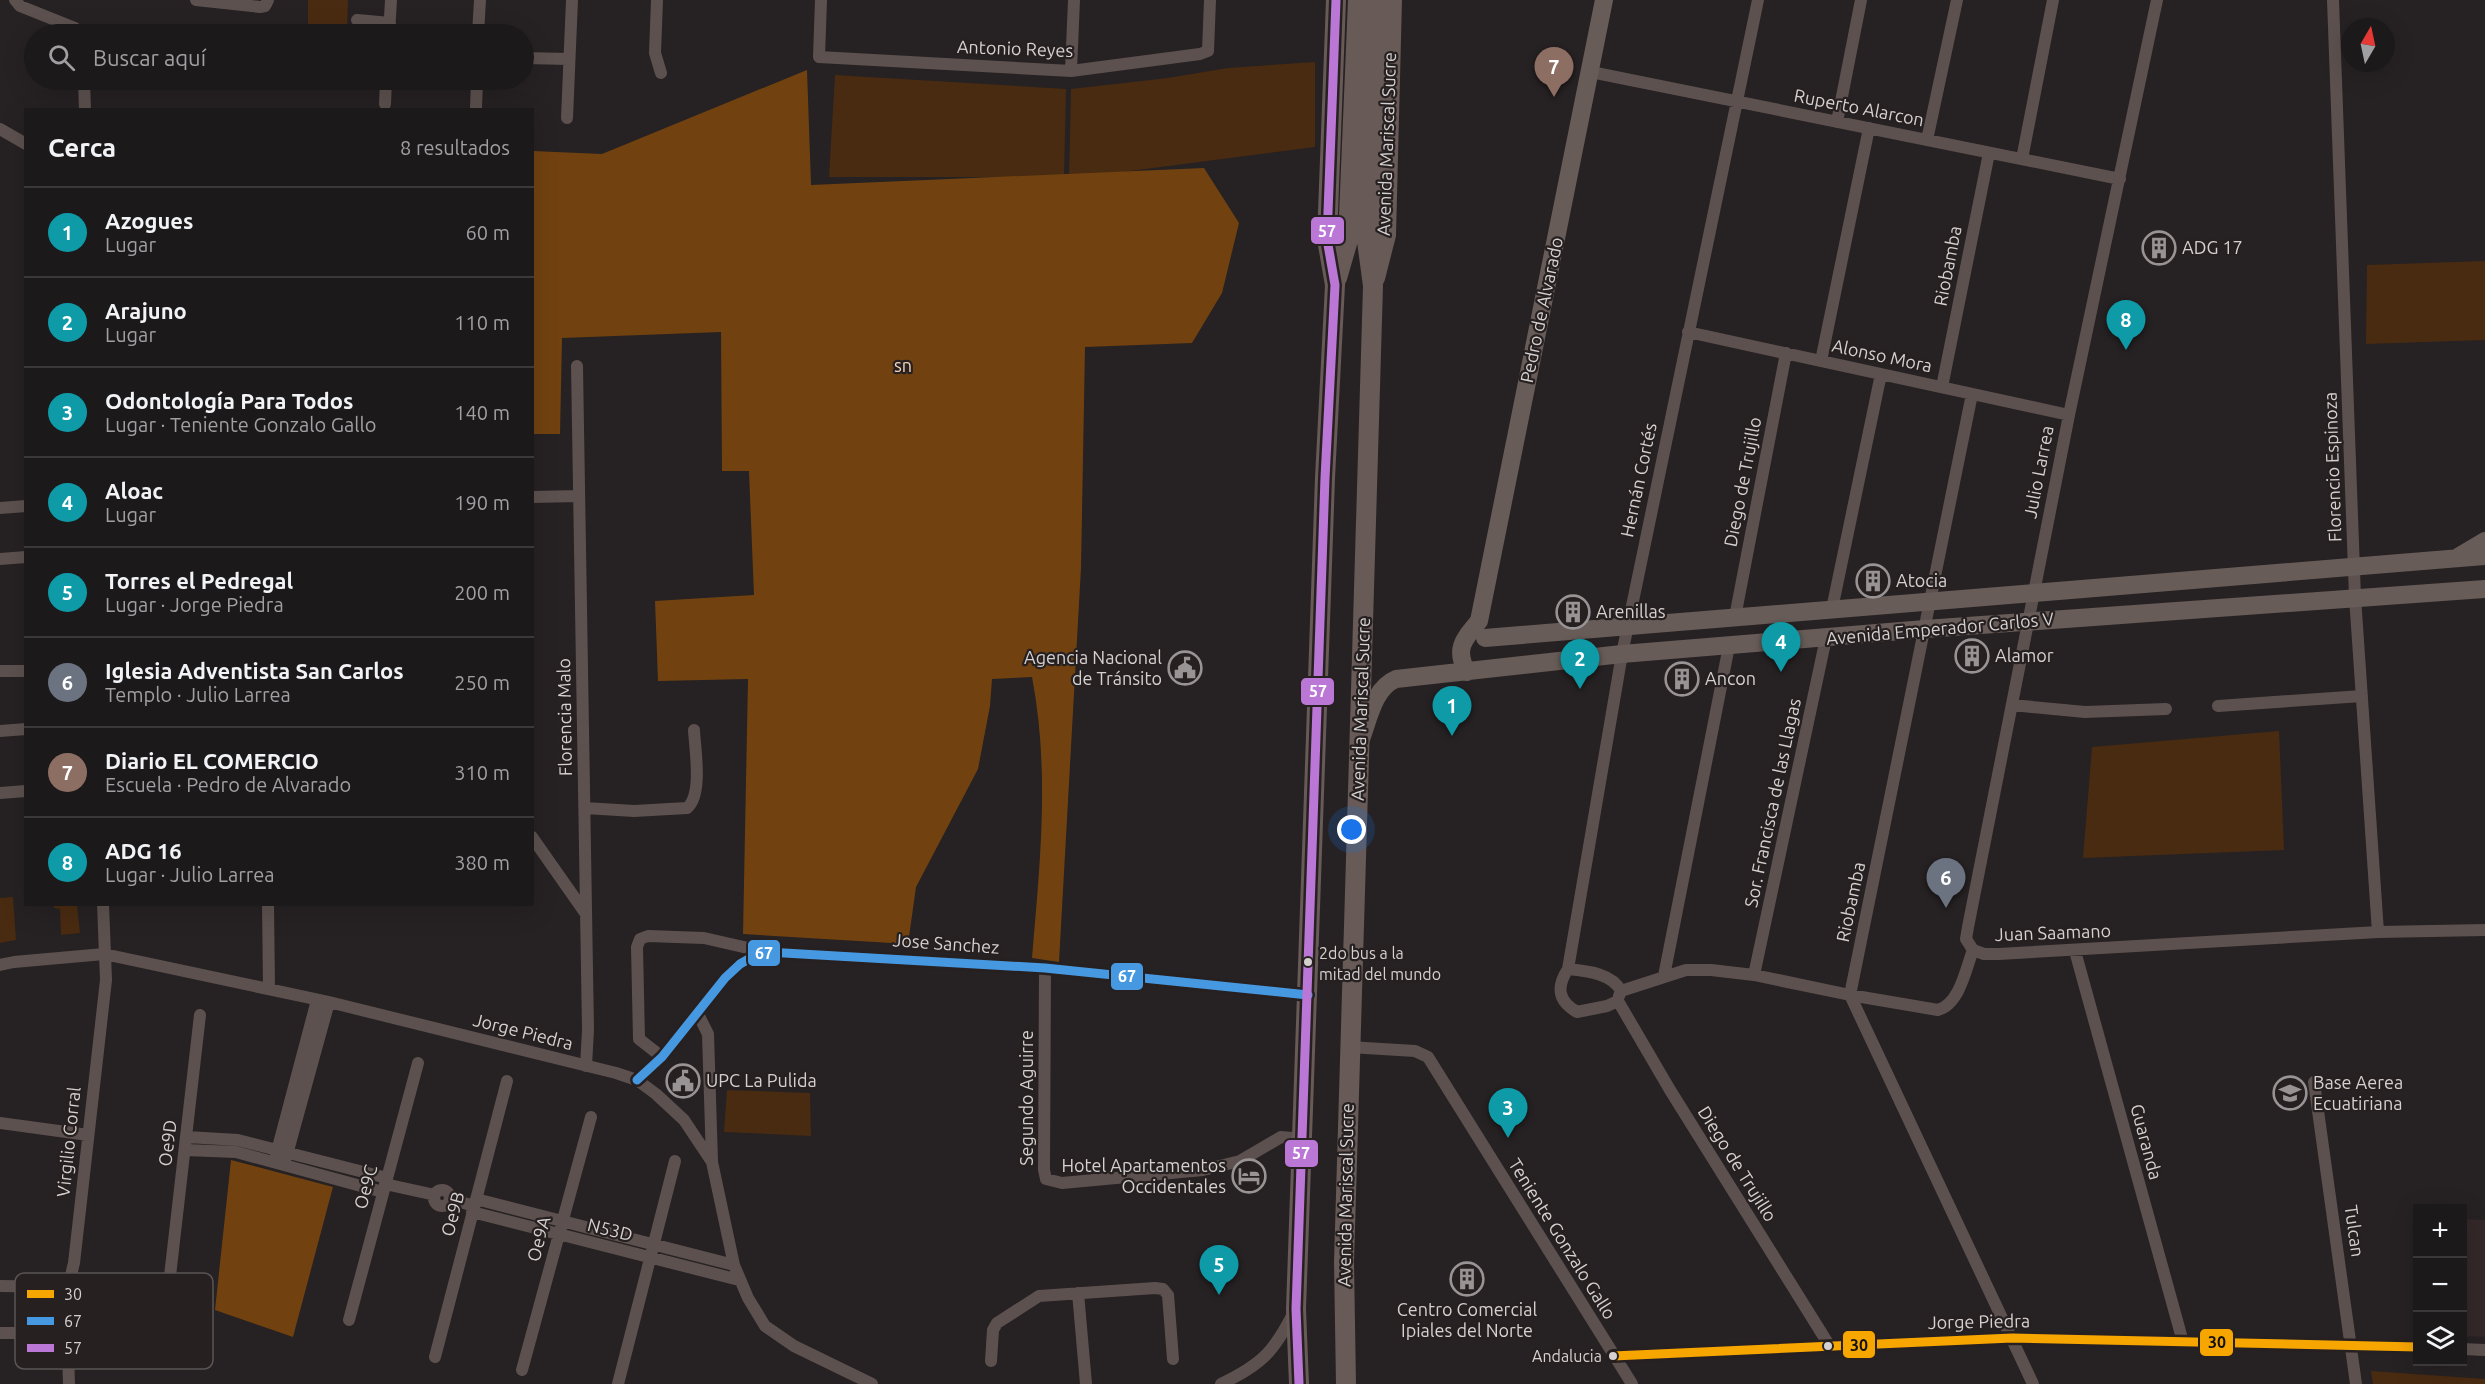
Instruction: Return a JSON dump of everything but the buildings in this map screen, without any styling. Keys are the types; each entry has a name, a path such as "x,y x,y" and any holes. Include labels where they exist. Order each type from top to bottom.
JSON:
{"main road":[{"name":"Avenida Mariscal Sucre","path":"1299,1384 1296,1308 1324,478 1335,285 1328,239 1336,0"},
{"name":"Avenida Mariscal Sucre","path":"1335,285 1348,240 1358,0"},
{"name":"Avenida Mariscal Sucre","path":"1346,1384 1344,1262 1373,286 1366,241 1375,0"},
{"name":"Avenida Mariscal Sucre","path":"1373,286 1386,235 1392,0"},
{"name":"Pedro de Alvarado","path":"1482,629 1466,637 1461,648 1461,661 1474,671 1487,650 1482,629 1604,0"},
{"path":"2455,559 2485,541"},
{"name":"Avenida Emperador Carlos V","path":"1482,629 1628,625 2485,556"},
{"name":"Avenida Emperador Carlos V","path":"1361,738 1379,691 1386,683 1396,679 1622,654 2028,621 2485,589"}],"street":[{"path":"15,0 20,6 65,24"},
{"path":"196,0 260,7 265,6 267,0"},
{"path":"390,24 391,0"},
{"path":"479,24 480,0"},
{"path":"567,117 572,0"},
{"path":"657,0 655,52 661,73"},
{"name":"Antonio Reyes","path":"821,0 819,57 1071,71 1200,54 1208,51 1210,0"},
{"path":"1071,71 1074,0"},
{"name":"Hernán Cortés","path":"1568,969 1622,654 1758,0"},
{"path":"1837,122 1861,0"},
{"path":"1927,140 1956,0"},
{"path":"2022,159 2054,0"},
{"name":"Julio Larrea","path":"1973,950 1966,939 2069,415 2157,0"},
{"name":"Florencio Espinoza","path":"2333,0 2355,597 2378,932"},
{"path":"357,20 372,24"},
{"path":"534,58 570,59"},
{"name":"Ruperto Alarcon","path":"1591,72 2120,179"},
{"path":"84,90 85,108"},
{"path":"385,104 386,90"},
{"path":"476,108 477,90"},
{"path":"1821,361 1869,128"},
{"path":"0,129 24,143"},
{"name":"Riobamba","path":"1942,387 1989,153"},
{"name":"Alonso Mora","path":"1688,332 2069,415"},
{"name":"Diego de Trujillo","path":"1735,617 1786,353"},
{"name":"Florencia Malo","path":"577,366 588,1030 586,1066"},
{"path":"1832,609 1881,374"},
{"name":"Riobamba","path":"1850,995 1972,394"},
{"path":"534,497 579,496"},
{"path":"0,508 24,506"},
{"path":"0,559 24,557"},
{"name":"Sor. Francisca de las Llagas","path":"1754,975 1826,638"},
{"path":"1664,976 1729,646"},
{"path":"0,671 24,670"},
{"path":"2218,706 2362,696"},
{"path":"2012,705 2085,712 2166,710"},
{"path":"0,730 24,729"},
{"path":"585,808 634,811 687,808 696,794 694,730"},
{"path":"0,793 24,791"},
{"path":"534,840 586,914"},
{"name":"Virgilio Corral","path":"72,1273 106,980 103,906"},
{"path":"268,906 269,988"},
{"name":"Juan Saamano","path":"1619,996 1664,976 1686,970 1712,970 1754,975 1932,1010 1944,1008 1954,999 1973,950 1984,954 2075,951 2378,932 2485,930"},
{"path":"662,1057 639,1039 638,947 640,939 648,936 704,938 767,952"},
{"name":"Guaranda","path":"2075,951 2182,1342"},
{"name":"Jose Sanchez","path":"637,1080 662,1057 697,1012 740,964 767,952 1045,968 1308,995"},
{"name":"Jorge Piedra","path":"0,965 104,954 269,988 637,1080 684,1120 712,1162 734,1265 739,1280 765,1326 778,1337 872,1384"},
{"name":"Segundo Aguirre","path":"1045,968 1044,1170 1047,1179 1062,1183 1203,1170 1240,1161 1281,1137 1302,1139"},
{"path":"1568,969 1586,971 1611,980 1617,984 1619,996 1606,1006 1577,1012 1566,1005 1559,991 1561,980 1568,969"},
{"path":"1850,995 2033,1384"},
{"name":"Diego de Trujillo","path":"1619,996 1670,1090 1830,1345"},
{"path":"280,1158 323,1001"},
{"path":"697,1012 708,1034 712,1162"},
{"name":"Oe9D","path":"170,1273 200,1015"},
{"name":"Teniente Gonzalo Gallo","path":"1349,1047 1404,1050 1422,1053 1428,1057 1632,1384"},
{"name":"Oe9C","path":"349,1320 418,1064"},
{"name":"Oe9B","path":"435,1356 507,1081"},
{"name":"Tulcan","path":"2314,1083 2356,1384"},
{"name":"Oe9A","path":"522,1370 591,1117"},
{"path":"0,1123 88,1135"},
{"path":"186,1144 238,1140 280,1158 385,1184 435,1195 439,1190 446,1191 450,1199 474,1206"},
{"path":"618,1384 675,1161"},
{"name":"N53D","path":"474,1206 563,1221 734,1265"},
{"name":"N53D","path":"474,1206 559,1236 739,1280"},
{"path":"0,1286 15,1286"},
{"path":"991,1361 993,1330 997,1323 1039,1296 1155,1288 1163,1289 1168,1295 1173,1359"},
{"path":"1078,1293 1086,1384"},
{"path":"1221,1384 1254,1368 1264,1358 1282,1337 1296,1308"},
{"name":"Jorge Piedra","path":"1613,1356 2012,1338 2413,1347"},
{"path":"2467,1349 2485,1350"},
{"name":"Virgilio Corral","path":"68,1369 69,1384"}],"shaded area":[{"path":"308,0 348,0 347,24 308,24"},
{"path":"1315,62 1315,147 1069,179 1071,89 1168,78 1228,68"},
{"path":"835,75 1066,89 1064,177 829,177"},
{"path":"2485,261 2485,340 2366,344 2367,265"},
{"path":"2279,731 2284,850 2083,858 2092,747"},
{"path":"13,897 16,940 0,943 0,898"},
{"path":"54,906 77,906 80,933 61,935 60,909"},
{"path":"727,1090 810,1093 811,1136 724,1132"},
{"path":"2467,1219 2485,1220 2485,1337 2467,1336"},
{"path":"2371,1371 2485,1379 2485,1384 2373,1384"}],"green space":[{"name":"sn","path":"807,70 811,185 1204,168 1239,223 1222,293 1192,343 1085,347 1081,568 1059,962 1032,958 1042,817 1042,782 1041,747 1032,677 992,679 990,706 978,769 916,887 908,944 743,934 748,679 658,681 655,601 754,595 749,471 722,471 721,332 562,338 560,434 534,434 534,151 602,154"},
{"path":"231,1160 333,1187 293,1337 215,1310"}],"transit line":[{"name":"57","path":"1299,1384 1296,1309 1325,478 1335,285 1327,239 1336,0"},
{"name":"67","path":"637,1080 662,1057 725,978 740,964 767,952 1045,968 1308,995"},
{"name":"30","path":"1613,1356 2012,1338 2413,1347"}],"place":[{"name":"Diario EL COMERCIO","path":"1554,97"},
{"name":"ADG 17","path":"2159,248"},
{"name":"ADG 16","path":"2126,350"},
{"name":"Atocia","path":"1873,581"},
{"name":"Arenillas","path":"1573,612"},
{"name":"Alamor","path":"1972,656"},
{"name":"Agencia Nacional de Tránsito","path":"1185,668"},
{"name":"Aloac","path":"1781,672"},
{"name":"Ancon","path":"1682,679"},
{"name":"Arajuno","path":"1580,689"},
{"name":"Azogues","path":"1452,736"},
{"name":"Iglesia Adventista San Carlos","path":"1946,908"},
{"name":"2do bus a la mitad del mundo","path":"1308,962"},
{"name":"UPC La Pulida","path":"683,1081"},
{"name":"Base Aerea Ecuatiriana","path":"2290,1093"},
{"name":"Odontología Para Todos","path":"1508,1138"},
{"name":"Hotel Apartamentos Occidentales","path":"1249,1176"},
{"name":"Centro Comercial Ipiales del Norte","path":"1467,1279"},
{"name":"Torres el Pedregal","path":"1219,1295"},
{"name":"Andalucia","path":"1613,1356"}]}
